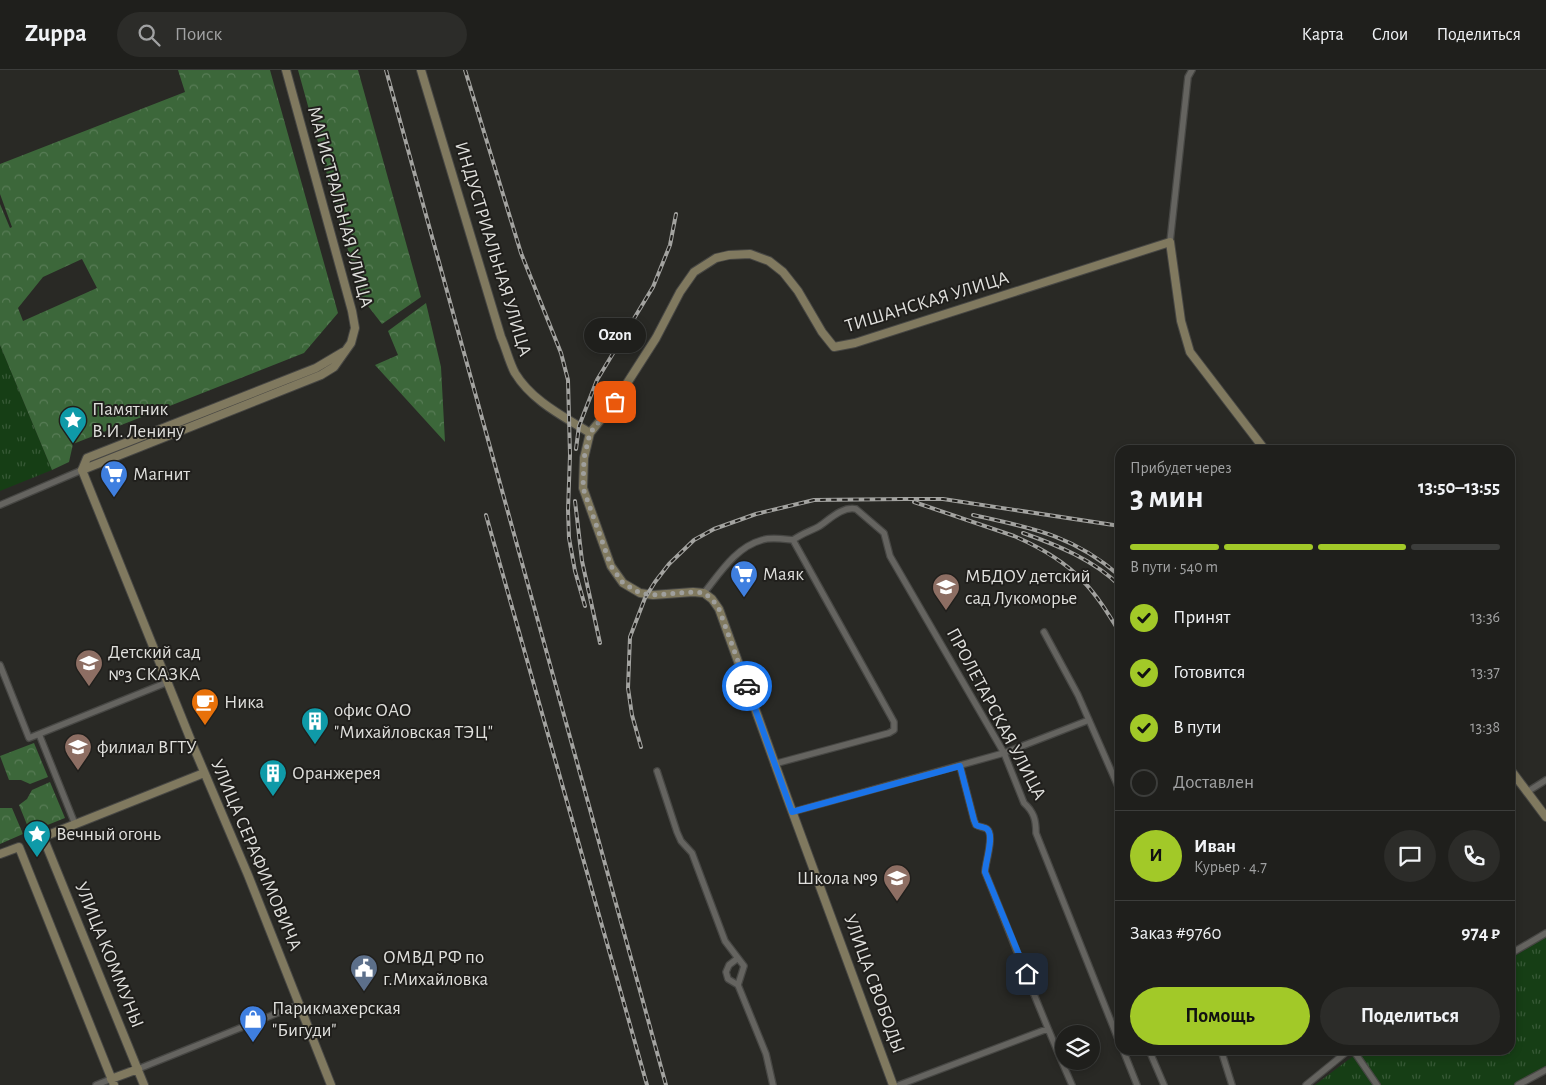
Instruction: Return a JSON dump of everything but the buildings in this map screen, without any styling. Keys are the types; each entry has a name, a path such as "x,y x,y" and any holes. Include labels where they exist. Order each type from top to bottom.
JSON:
{"street":[{"name":"МАГИСТРАЛЬНАЯ УЛИЦА","path":"82,470 88,458 316,368 345,352 351,343 355,328 352,311 286,70"},
{"name":"ИНДУСТРИАЛЬНАЯ УЛИЦА","path":"421,70 496,320 515,372 528,391 554,411 590,433"},
{"path":"1192,70 1188,77 1170,242 1180,321 1190,352 1261,445"},
{"name":"ТИШАНСКАЯ УЛИЦА","path":"590,433 615,402 656,338 680,292 694,272 716,258 728,254 750,254 769,261 783,272 798,291 822,332 834,347 855,343 1170,242"},
{"path":"590,433 584,458 583,488 611,566 623,583 640,593 653,595 704,593 733,557 747,546 762,540 793,540 894,722 894,730 889,733 774,764"},
{"path":"0,505 82,470"},
{"name":"УЛИЦА СЕРАФИМОВИЧА","path":"82,470 204,773 248,875 300,1004 330,1085"},
{"name":"ПРОЛЕТАРСКАЯ УЛИЦА","path":"793,540 833,516 853,508 884,533 890,556 1004,753 1024,803 1034,815 1036,834 1115,1032"},
{"name":"УЛИЦА СВОБОДЫ","path":"704,593 712,599 719,609 774,764 893,1085"},
{"path":"1044,632 1078,695 1115,780"},
{"path":"0,664 29,738 168,682"},
{"path":"792,812 1004,753 1089,720"},
{"path":"39,734 75,824 204,773"},
{"path":"960,766 976,825 987,829 990,833 985,872 1072,1085"},
{"path":"657,770 681,842 692,853 726,941 744,966 738,985"},
{"path":"1515,775 1546,817"},
{"path":"1528,792 1546,780"},
{"name":"УЛИЦА КОММУНЫ","path":"75,824 43,837 144,1085"},
{"path":"0,854 19,846 112,1082"},
{"path":"1515,951 1546,933"},
{"path":"738,958 729,965 726,972 728,979 738,985 766,1054 773,1085"},
{"path":"96,1085 112,1082 138,1069 300,1004"},
{"path":"899,1085 1048,1029"},
{"path":"1125,1055 1137,1085"},
{"path":"1151,1055 1164,1085"},
{"path":"1223,1055 1232,1085"},
{"path":"1306,1085 1343,1055"},
{"path":"1356,1055 1377,1085"},
{"path":"1518,1085 1546,1070"}],"green space":[{"path":"178,70 270,70 338,313 304,353 73,444 69,462 52,470 0,345 0,204 10,228 12,227 0,194 0,164 185,92","holes":["82,259 97,288 23,321 18,308 43,277"]},
{"path":"298,70 358,70 421,297 382,324 361,297"},
{"path":"426,303 441,367 445,442 375,365 398,355 388,331"},
{"path":"0,345 52,470 0,491"},
{"path":"34,743 48,777 30,784 21,780 9,780 0,756"},
{"path":"50,782 65,818 30,832 19,805 27,799 32,790"},
{"path":"0,808 12,808 23,834 0,844"},
{"path":"1546,937 1546,1067 1514,1085 1315,1085 1354,1055 1515,1055 1515,956"}],"railway":[{"path":"386,70 666,1085"},
{"path":"465,70 521,253 561,353 568,380 570,455 569,538 575,571 585,606"},
{"path":"576,449 579,426 597,380 653,287 670,245 676,214"},
{"path":"641,747 632,715 628,688 630,637 645,598 655,582 669,564 694,540 714,529 756,514 814,500 905,499 943,499 1115,525"},
{"path":"575,501 582,561 600,643"},
{"path":"914,502 1014,536 1050,555 1075,573 1102,605 1115,625"},
{"path":"486,515 647,1085"},
{"path":"973,515 1051,535 1086,551 1115,572"},
{"path":"1023,533 1075,554 1099,568 1115,582"}],"way so far":[{"path":"615,402 590,433 584,458 583,488 611,566 623,583 640,593 659,595 693,592 704,593 712,599 719,609 747,686"}],"place":[{"name":"Ozon","path":"615,402"},
{"name":"Памятник В.И. Ленину","path":"73,444"},
{"name":"Магнит","path":"114,498"},
{"name":"Mаяк","path":"744,598"},
{"name":"МБДОУ детский сад Лукоморье","path":"946,611"},
{"name":"Детский сад №3 СКАЗКА","path":"89,687"},
{"name":"Ника","path":"205,726"},
{"name":"офис ОАО \"Михайловская ТЭЦ\"","path":"315,745"},
{"name":"филиал ВГТУ","path":"78,771"},
{"name":"Оранжерея","path":"273,797"},
{"name":"Вечный огонь","path":"37,858"},
{"name":"Школа №9","path":"897,902"},
{"name":"ОМВД РФ по г.Михайловка","path":"364,992"},
{"name":"Парикмахерская \"Бигуди\"","path":"253,1043"}],"route":[{"path":"747,686 792,812 960,766 976,825 987,829 990,833 985,872 1027,974"}]}
